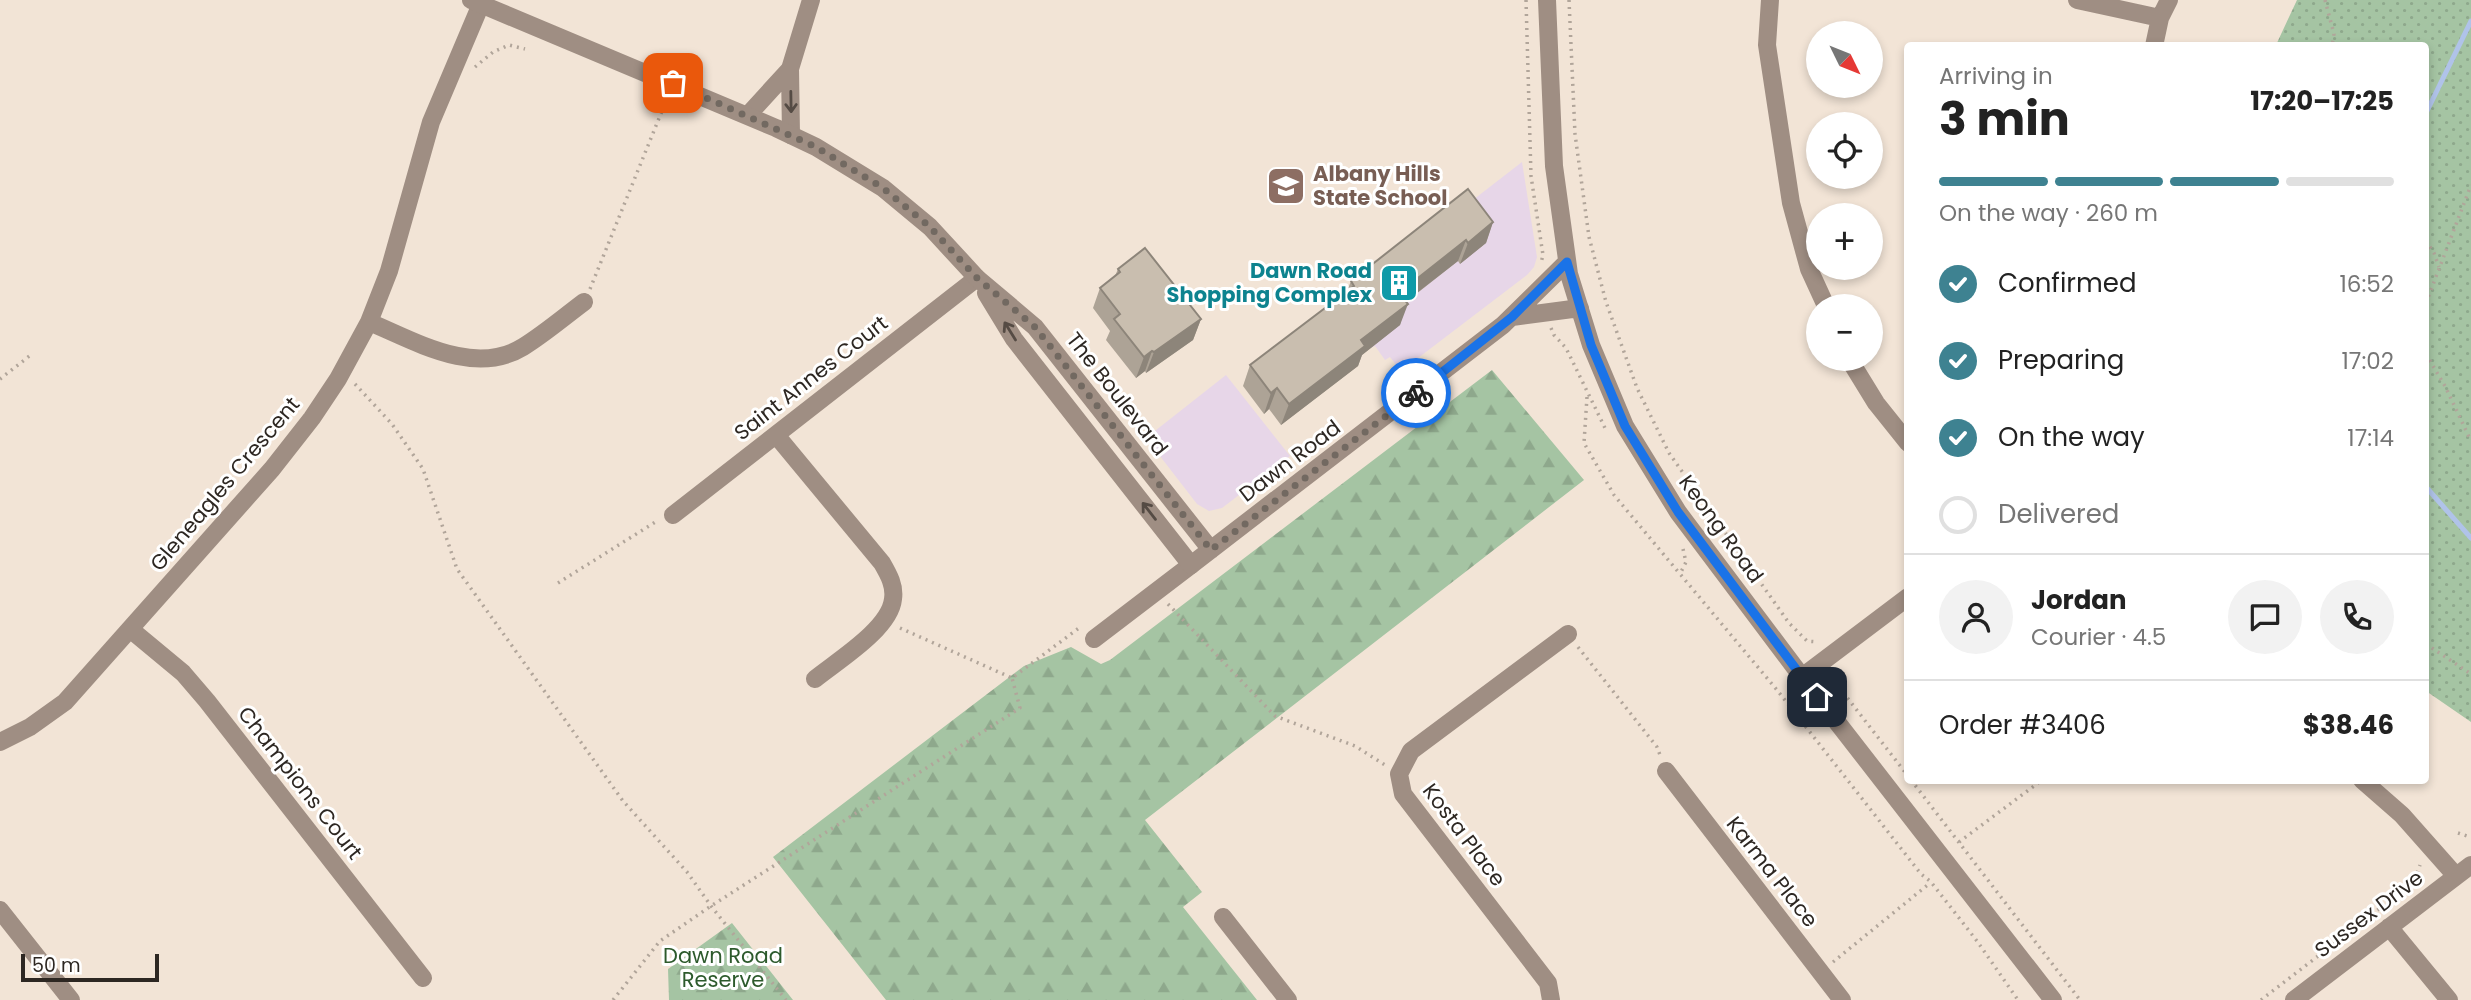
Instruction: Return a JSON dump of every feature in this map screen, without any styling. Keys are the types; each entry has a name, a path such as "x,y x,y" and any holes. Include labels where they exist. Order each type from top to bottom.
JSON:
{"street":[{"path":"791,135 790,69 811,0"},
{"name":"Keong Road","path":"1547,0 1554,166 1567,262 1591,345 1625,426 1678,512 1802,677 2053,1000"},
{"path":"1770,0 1768,45 1791,203 1809,268 1821,294"},
{"path":"2077,0 2160,19"},
{"path":"2155,42 2160,19 2169,0"},
{"name":"The Boulevard","path":"476,2 748,115 816,147 883,188 930,227 977,278 1035,327 1211,550"},
{"name":"Gleneagles Crescent","path":"0,742 30,727 65,702 272,469 313,418 369,322 389,271 431,122 476,2"},
{"path":"748,115 790,69"},
{"name":"Dawn Road","path":"1089,632 1156,592 1211,550 1512,317 1567,262"},
{"name":"The Boulevard","path":"977,278 1014,339 1191,565"},
{"name":"Saint Annes Court","path":"673,515 977,278"},
{"path":"369,322 444,353 473,359 498,358 521,348 584,302"},
{"path":"1512,317 1580,308"},
{"path":"1856,371 1876,403 1904,438"},
{"path":"776,435 891,579 893,601 889,613 872,634 815,679"},
{"path":"1802,677 1904,600"},
{"name":"Champions Court","path":"130,629 183,673 207,701 423,978"},
{"name":"Kosta Place","path":"1551,1000 1548,983 1403,793 1399,774 1411,751 1568,634"},
{"name":"Karma Place","path":"1666,771 1842,1000"},
{"path":"2367,784 2402,815 2456,876"},
{"name":"Sussex Drive","path":"2294,1000 2471,865"},
{"path":"0,910 71,1000"},
{"path":"1223,917 1288,1000"},
{"path":"2389,928 2449,1000"}],"path":[{"path":"1526,0 1531,176 1543,255 1540,267"},
{"path":"1569,0 1574,134 1589,237 1606,302 1637,388 1669,453 1789,623 1807,641 1820,642"},
{"path":"2325,0 2334,34 2333,42"},
{"path":"470,78 476,66 493,52 509,45 525,49"},
{"path":"584,302 673,83"},
{"path":"2429,296 2471,185"},
{"path":"2429,246 2440,269"},
{"path":"0,379 32,354"},
{"path":"2429,359 2471,440"},
{"path":"343,370 392,424 423,469 444,524 457,569 623,801 687,872 710,906 786,1000"},
{"path":"1588,395 1584,443 1614,495 1680,574"},
{"path":"558,583 652,523 673,515"},
{"path":"1156,592 1275,716 1355,746 1399,774"},
{"path":"881,623 897,626 1012,678"},
{"path":"1012,678 1089,632"},
{"path":"1568,634 1657,747 1666,771"},
{"path":"2429,646 2471,674"},
{"path":"1843,672 1842,691 1904,771"},
{"path":"613,1000 660,941 710,906 1020,708 1012,678"},
{"path":"1914,784 2080,1000"},
{"path":"1959,842 2037,784"},
{"path":"2458,833 2467,836 2471,834"},
{"path":"2261,1000 2414,883 2420,865"},
{"path":"1820,972 1931,882"}],"shaded area":[{"path":"1522,162 1537,257 1534,267 1401,371 1390,357 1385,360 1375,346 1371,348 1357,329 1460,210"},
{"path":"1226,375 1290,456 1222,508 1209,511 1197,504 1146,438"}],"green space":[{"path":"2297,0 2471,0 2471,722 2429,693 2429,42 2277,42"},
{"path":"1492,370 1584,480 1145,820 1202,892 1183,907 1257,1000 886,1000 773,857 1024,666 1071,647 1101,664 1110,660"},
{"name":"Dawn Road Reserve","path":"732,923 793,1000 669,1000 668,969"}],"building":[{"path":"1468,189 1493,222 1399,293 1408,304 1361,340 1365,346 1289,404 1277,388 1271,393 1250,365 1354,286 1351,281"},
{"path":"1145,248 1201,319 1144,357 1114,319 1120,314 1100,288 1120,272 1118,269"}],"waterway":[{"path":"2429,107 2471,21"},
{"path":"2429,490 2471,538"}],"way so far":[{"path":"673,83 816,147 883,188 930,227 977,278 1035,327 1211,550 1416,393"}],"place":[{"name":"Albany Hills State School","path":"1286,186"},
{"name":"Dawn Road Shopping Complex","path":"1399,283"}],"route":[{"path":"1416,393 1512,317 1567,262 1591,345 1625,426 1678,512 1817,697"}]}
